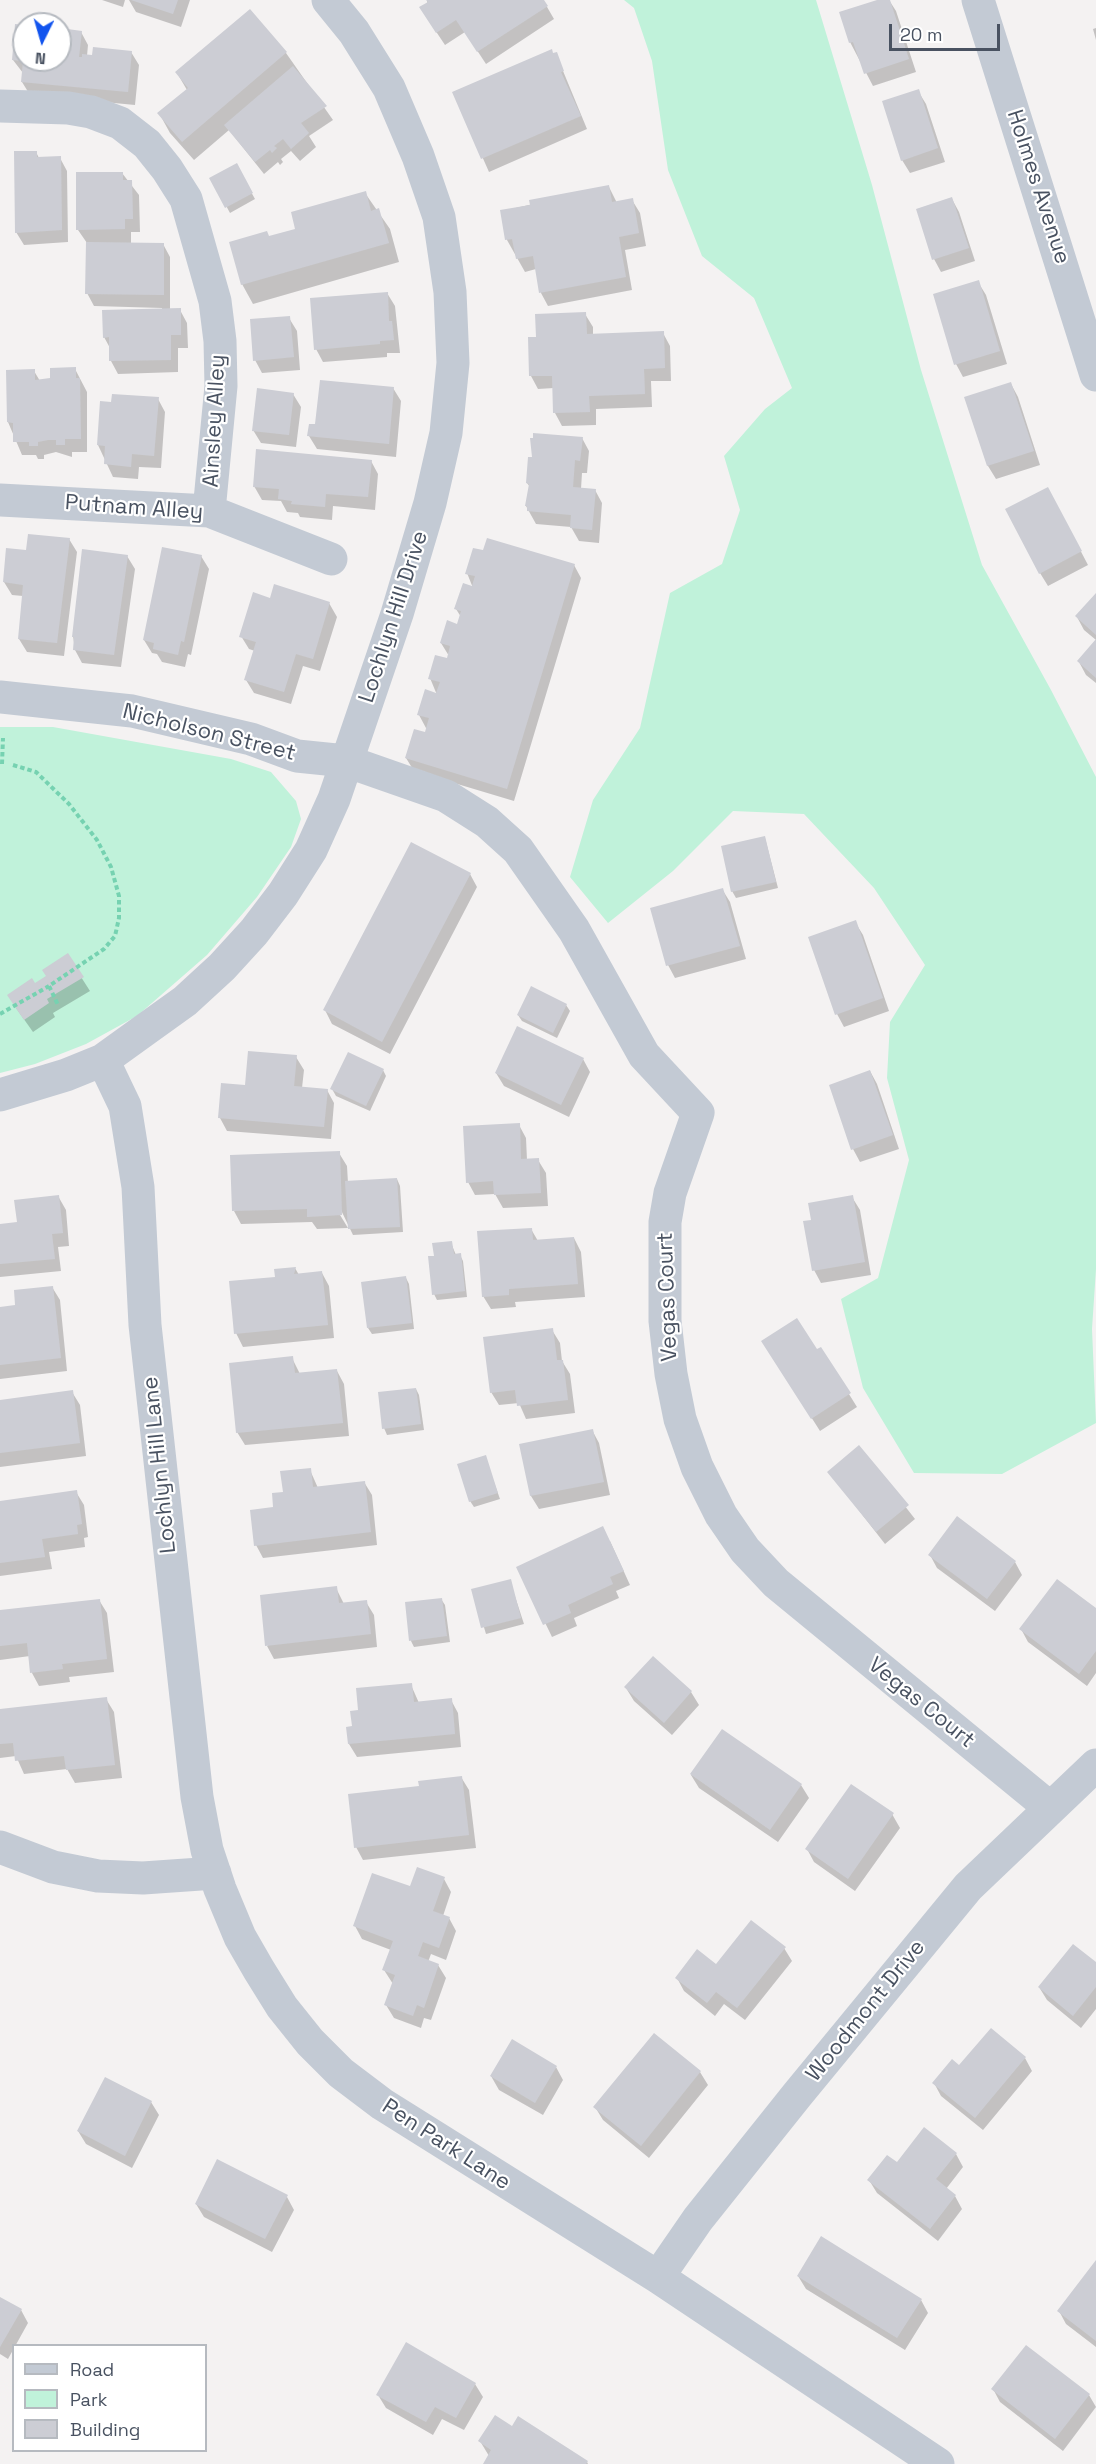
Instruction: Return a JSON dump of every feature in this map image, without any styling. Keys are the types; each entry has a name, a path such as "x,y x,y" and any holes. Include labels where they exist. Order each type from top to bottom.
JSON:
{"street":[{"name":"Lochlyn Hill Drive","path":"0,1095 66,1075 103,1059 185,1001 254,932 283,894 310,850 334,799 397,614 430,503 446,433 453,363 450,292 439,217 388,88 354,32 328,0"},
{"name":"Holmes Avenue","path":"978,0 1096,375"},
{"name":"Ainsley Alley","path":"0,106 68,108 91,112 120,123 147,144 167,169 186,199 215,301 219,341 221,386 209,511"},
{"name":"Putnam Alley","path":"0,500 209,511 331,559"},
{"name":"Nicholson Street","path":"0,697 132,711 251,739 297,756 346,761"},
{"name":"Vegas Court","path":"346,761 446,796 486,822 518,850 574,930 644,1055 698,1113 670,1193 663,1254 671,1374 680,1419 706,1486 721,1515 745,1550 776,1583 1049,1807"},
{"name":"Lochlyn Hill Lane","path":"103,1059 124,1106 137,1176 145,1325 195,1774 207,1850 215,1873"},
{"name":"Woodmont Drive","path":"658,2277 719,2192 968,1887 1049,1807 1096,1765"},
{"path":"0,1847 52,1867 98,1876 143,1878 215,1873"},
{"name":"Pen Park Lane","path":"215,1873 240,1937 259,1971 303,2033 341,2073 422,2132 658,2277 938,2464"}],"path":[{"path":"2,764 3,738"},
{"path":"0,1014 49,986 104,949 115,936 119,918 119,896 111,867 97,840 69,804 36,772 13,765"},
{"path":"49,986 58,1005"}],"green space":[{"path":"624,0 816,0 872,185 921,370 982,565 1096,777 1096,1269 1092,1329 1096,1423 1002,1474 914,1473 863,1388 841,1299 878,1278 909,1160 887,1078 890,1022 925,965 874,888 804,814 733,811 673,871 608,923 570,877 593,800 640,728 670,593 722,564 740,510 724,456 765,409 792,388 754,298 702,256 668,170 652,61 634,8"},
{"path":"0,727 53,727 231,759 271,772 296,801 301,819 291,847 257,897 207,955 137,1016 86,1044 35,1064 0,1073"}],"building":[{"path":"131,0 178,0 173,14"},
{"path":"426,0 544,0 548,6 477,52 456,20 436,33 419,7 428,2"},
{"path":"877,0 890,0 909,59 864,74 853,42 849,43 839,12"},
{"path":"250,9 287,52 182,142 157,113 188,88 175,72"},
{"path":"72,30 82,31 79,57 82,57 82,54 92,55 93,47 132,51 128,92 21,82 22,72 72,72"},
{"path":"552,49 553,53 557,52 564,71 561,72 581,116 481,159 452,92"},
{"path":"293,66 327,106 301,123 309,133 291,149 283,139 274,146 277,148 272,153 270,150 255,162 224,125"},
{"path":"919,89 938,148 901,161 882,101"},
{"path":"14,151 37,151 37,157 61,156 62,230 15,233"},
{"path":"237,163 253,193 225,208 209,178"},
{"path":"76,172 123,172 123,180 132,180 133,219 125,219 125,229 76,230"},
{"path":"609,185 612,202 633,198 639,233 619,237 626,277 539,293 533,256 516,259 512,239 505,240 500,210 530,205 529,200"},
{"path":"366,191 371,211 379,208 389,243 241,285 229,242 267,231 269,236 295,229 291,212"},
{"path":"952,197 969,248 932,260 916,209"},
{"path":"86,242 164,243 164,295 85,294"},
{"path":"979,280 1000,351 954,365 933,294"},
{"path":"388,292 389,321 392,321 394,340 380,341 380,344 314,350 310,298"},
{"path":"181,308 181,335 171,335 171,360 109,361 109,337 103,338 102,310"},
{"path":"586,312 587,334 664,331 665,368 644,369 645,394 589,396 590,412 553,413 552,376 529,376 528,337 536,337 535,314"},
{"path":"290,316 294,357 253,361 250,319"},
{"path":"76,367 76,378 80,378 81,439 65,439 65,445 56,445 56,440 38,442 38,446 29,446 29,442 13,442 13,423 7,422 6,370 35,369 35,380 50,378 50,368"},
{"path":"320,380 394,387 389,444 307,436 309,424 315,424"},
{"path":"1011,382 1034,451 987,466 964,397"},
{"path":"257,388 294,393 289,435 252,431"},
{"path":"112,394 159,397 154,456 132,454 131,467 104,464 105,446 97,445 100,401 111,402"},
{"path":"533,433 583,437 580,461 575,460 573,487 596,489 592,530 570,528 571,515 527,511 527,506 525,506 529,484 526,483 528,457 532,457 530,438 533,438"},
{"path":"256,449 372,460 368,497 326,494 325,507 291,504 292,501 278,499 279,489 253,487"},
{"path":"1048,487 1082,551 1039,574 1005,509"},
{"path":"28,534 70,538 57,643 18,639 23,585 3,582 6,548 26,550"},
{"path":"487,538 575,564 507,789 405,758 414,729 425,732 429,718 417,715 425,689 436,693 440,682 428,679 435,655 447,658 450,646 440,643 447,620 457,624 461,611 454,609 463,583 472,586 475,576 465,574 473,548 483,550"},
{"path":"162,547 202,555 184,642 181,641 178,655 153,649 154,643 143,640"},
{"path":"82,549 128,555 114,655 73,650 74,637 72,637"},
{"path":"274,584 330,602 313,659 296,654 284,692 244,680 256,642 239,637 253,592 270,598"},
{"path":"1096,593 1096,635 1075,616"},
{"path":"1096,639 1096,678 1077,661"},
{"path":"765,836 776,882 731,892 721,846"},
{"path":"411,842 471,873 382,1042 323,1010"},
{"path":"723,888 740,946 666,966 650,908"},
{"path":"856,920 883,998 835,1015 808,937"},
{"path":"68,953 84,977 47,999 49,1003 24,1020 7,995 32,978 35,983 46,976 42,970"},
{"path":"531,986 567,1004 553,1033 517,1015"},
{"path":"517,1026 584,1058 561,1105 495,1073"},
{"path":"248,1051 297,1055 294,1086 328,1089 324,1127 218,1118 221,1083 245,1085"},
{"path":"348,1052 384,1069 366,1106 330,1089"},
{"path":"870,1070 893,1135 851,1150 829,1085"},
{"path":"520,1123 521,1159 539,1158 541,1193 494,1195 493,1181 466,1183 463,1126"},
{"path":"340,1151 342,1215 307,1217 307,1209 232,1211 230,1155"},
{"path":"397,1178 400,1227 348,1229 345,1181"},
{"path":"59,1195 63,1233 52,1234 55,1259 0,1264 0,1224 17,1222 14,1200"},
{"path":"853,1195 865,1262 812,1271 803,1221 811,1220 808,1203"},
{"path":"532,1228 533,1240 574,1237 578,1284 509,1289 509,1295 482,1297 477,1231"},
{"path":"452,1241 454,1254 461,1253 465,1291 432,1295 428,1256 434,1256 432,1243"},
{"path":"296,1267 294,1274 322,1271 328,1325 234,1334 229,1281 275,1277 274,1269"},
{"path":"406,1276 412,1323 367,1328 361,1282"},
{"path":"53,1286 61,1358 0,1365 0,1307 15,1305 14,1290"},
{"path":"797,1318 817,1349 821,1347 851,1393 811,1419 761,1341"},
{"path":"553,1328 557,1360 563,1360 568,1400 517,1406 515,1390 490,1393 483,1337"},
{"path":"293,1356 295,1373 337,1369 343,1423 236,1433 229,1363"},
{"path":"416,1388 421,1424 382,1429 378,1392"},
{"path":"73,1390 80,1443 0,1453 0,1400"},
{"path":"593,1429 604,1482 530,1496 519,1444"},
{"path":"859,1445 909,1505 876,1532 827,1472"},
{"path":"486,1455 498,1493 469,1502 457,1464"},
{"path":"311,1468 313,1487 365,1481 371,1532 254,1546 250,1510 273,1507 272,1493 283,1492 280,1471"},
{"path":"77,1490 82,1524 77,1525 78,1534 42,1539 45,1557 0,1563 0,1501"},
{"path":"957,1516 1016,1561 987,1599 928,1555"},
{"path":"603,1526 624,1571 610,1577 613,1584 568,1605 571,1613 543,1625 516,1567"},
{"path":"511,1579 521,1618 481,1628 471,1589"},
{"path":"1057,1579 1096,1608 1096,1651 1079,1674 1019,1629"},
{"path":"337,1586 339,1603 367,1600 371,1634 265,1646 260,1595"},
{"path":"442,1598 447,1636 409,1641 405,1602"},
{"path":"100,1599 107,1659 62,1664 63,1669 30,1673 27,1643 0,1646 0,1610"},
{"path":"653,1656 692,1691 664,1723 624,1687"},
{"path":"412,1683 414,1702 452,1698 455,1734 348,1744 346,1727 352,1726 350,1711 358,1710 356,1688"},
{"path":"107,1697 115,1765 66,1770 64,1756 15,1761 13,1743 0,1744 0,1709"},
{"path":"722,1729 802,1784 770,1830 690,1774"},
{"path":"462,1776 469,1835 354,1848 348,1794 419,1786 418,1781"},
{"path":"851,1784 894,1813 848,1879 805,1849"},
{"path":"417,1867 445,1877 433,1911 450,1917 439,1948 423,1942 418,1956 439,1964 424,2008 417,2005 413,2016 384,2005 395,1975 382,1970 393,1941 353,1926 372,1873 410,1886"},
{"path":"751,1920 786,1947 737,2008 716,1992 707,2003 675,1978 697,1949 716,1964"},
{"path":"1073,1944 1096,1962 1096,1987 1073,2016 1038,1987"},
{"path":"991,2028 1026,2057 975,2118 932,2083 952,2059 959,2065"},
{"path":"654,2033 701,2071 641,2146 593,2107"},
{"path":"512,2039 557,2066 535,2103 490,2076"},
{"path":"105,2077 152,2101 125,2156 77,2131"},
{"path":"924,2127 957,2153 936,2179 956,2195 930,2229 867,2180 887,2155 897,2162"},
{"path":"217,2159 288,2195 265,2239 195,2204"},
{"path":"821,2236 922,2299 897,2338 797,2276"},
{"path":"1096,2260 1096,2341 1057,2311"},
{"path":"0,2297 22,2309 0,2347"},
{"path":"406,2342 476,2383 456,2418 435,2407 426,2422 376,2395"},
{"path":"1026,2345 1090,2394 1055,2439 991,2389"},
{"path":"495,2415 512,2426 518,2416 588,2461 586,2464 483,2464 491,2450 478,2441"}]}
